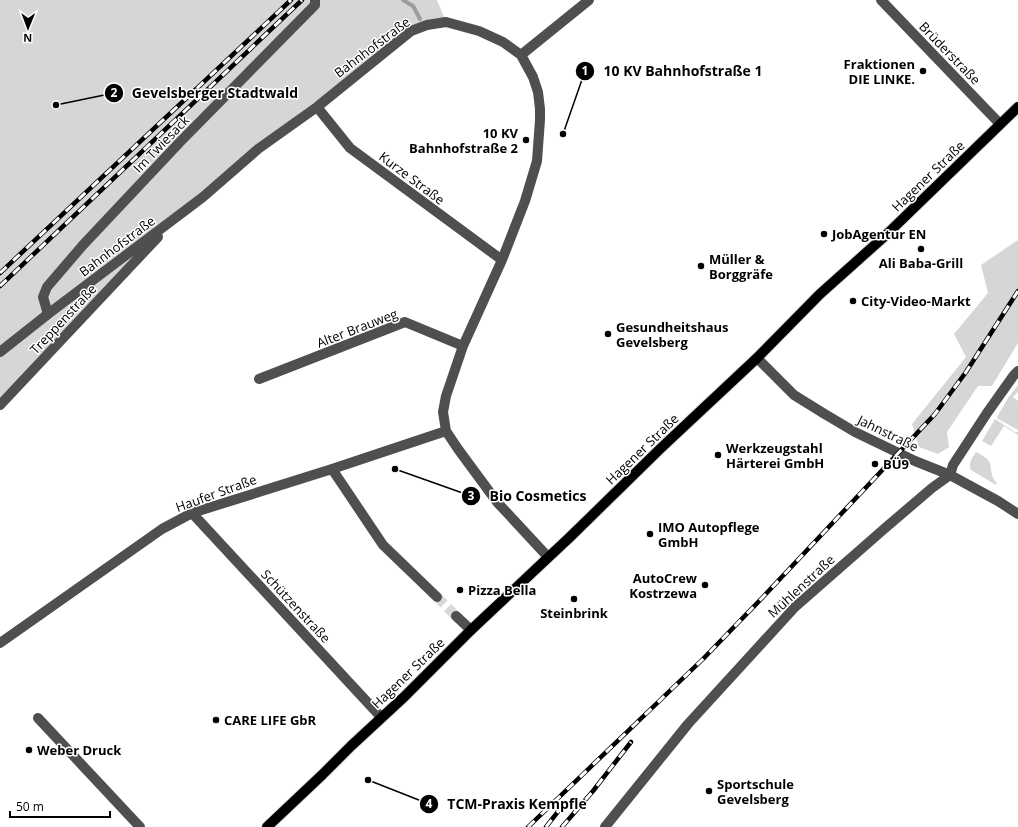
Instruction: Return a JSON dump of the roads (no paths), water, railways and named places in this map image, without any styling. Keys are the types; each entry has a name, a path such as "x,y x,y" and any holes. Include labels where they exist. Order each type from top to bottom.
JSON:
{"main road":[{"name":"Hagener Straße","path":"266,827 381,717 404,697 661,448 757,358 820,294 886,235 1000,124 1017,111"}],"street":[{"name":"Im Twiesack","path":"48,314 43,297 47,287 83,245 179,143 315,5 315,0"},
{"path":"521,55 590,0"},
{"name":"Brüderstraße","path":"881,0 1000,124"},
{"name":"Bahnhofstraße","path":"0,352 203,197 258,149 316,107 411,31 427,25 446,22 469,27 503,42 521,55 533,77 538,92 540,120 537,161 525,201 502,260 463,346 446,396 443,412 446,431 497,502 548,557"},
{"name":"Kurze Straße","path":"316,107 350,148 502,260"},
{"name":"Treppenstraße","path":"0,406 177,216"},
{"name":"Alter Brauweg","path":"259,379 405,322 463,346"},
{"name":"Jahnstraße","path":"757,358 794,395 823,413 855,432 915,461 950,475 998,501 1018,514"},
{"name":"Mühlenstraße","path":"605,827 688,724 795,607 932,488 950,475 954,465 983,420 1018,371"},
{"name":"Haufer Straße","path":"0,643 162,529 192,513 446,431"},
{"path":"332,469 383,545 437,597"},
{"name":"Schützenstraße","path":"192,513 381,717"},
{"path":"456,616 472,630"},
{"path":"38,718 140,827"}],"waterway":[{"path":"403,0 413,6 420,19"}],"tunnel":[{"path":"437,597 456,616"}],"railway":[{"path":"0,273 291,0"},
{"path":"0,286 302,0"},
{"path":"528,827 703,659 935,414 966,372 1018,291"},
{"path":"562,827 593,791 631,742"},
{"path":"546,827 560,809"}],"place":[{"name":"Fraktionen DIE LINKE.","path":"923,71"},
{"name":"Gevelsberger Stadtwald","path":"56,105"},
{"name":"10 KV Bahnhofstraße 1","path":"563,134"},
{"name":"10 KV Bahnhofstraße 2","path":"526,140"},
{"name":"JobAgentur EN","path":"824,234"},
{"name":"Ali Baba-Grill","path":"921,249"},
{"name":"Müller & Borggräfe","path":"701,266"},
{"name":"City-Video-Markt","path":"853,301"},
{"name":"Gesundheitshaus Gevelsberg","path":"608,334"},
{"name":"Werkzeugstahl Härterei GmbH","path":"718,455"},
{"name":"BÜ9","path":"875,464"},
{"name":"Bio Cosmetics","path":"395,469"},
{"name":"IMO Autopflege GmbH","path":"650,534"},
{"name":"AutoCrew Kostrzewa","path":"705,585"},
{"name":"Pizza Bella","path":"460,590"},
{"name":"Steinbrink","path":"574,599"},
{"name":"CARE LIFE GbR","path":"216,720"},
{"name":"Weber Druck","path":"29,750"},
{"name":"TCM-Praxis Kempfle","path":"368,780"},
{"name":"Sportschule Gevelsberg","path":"709,791"}]}
